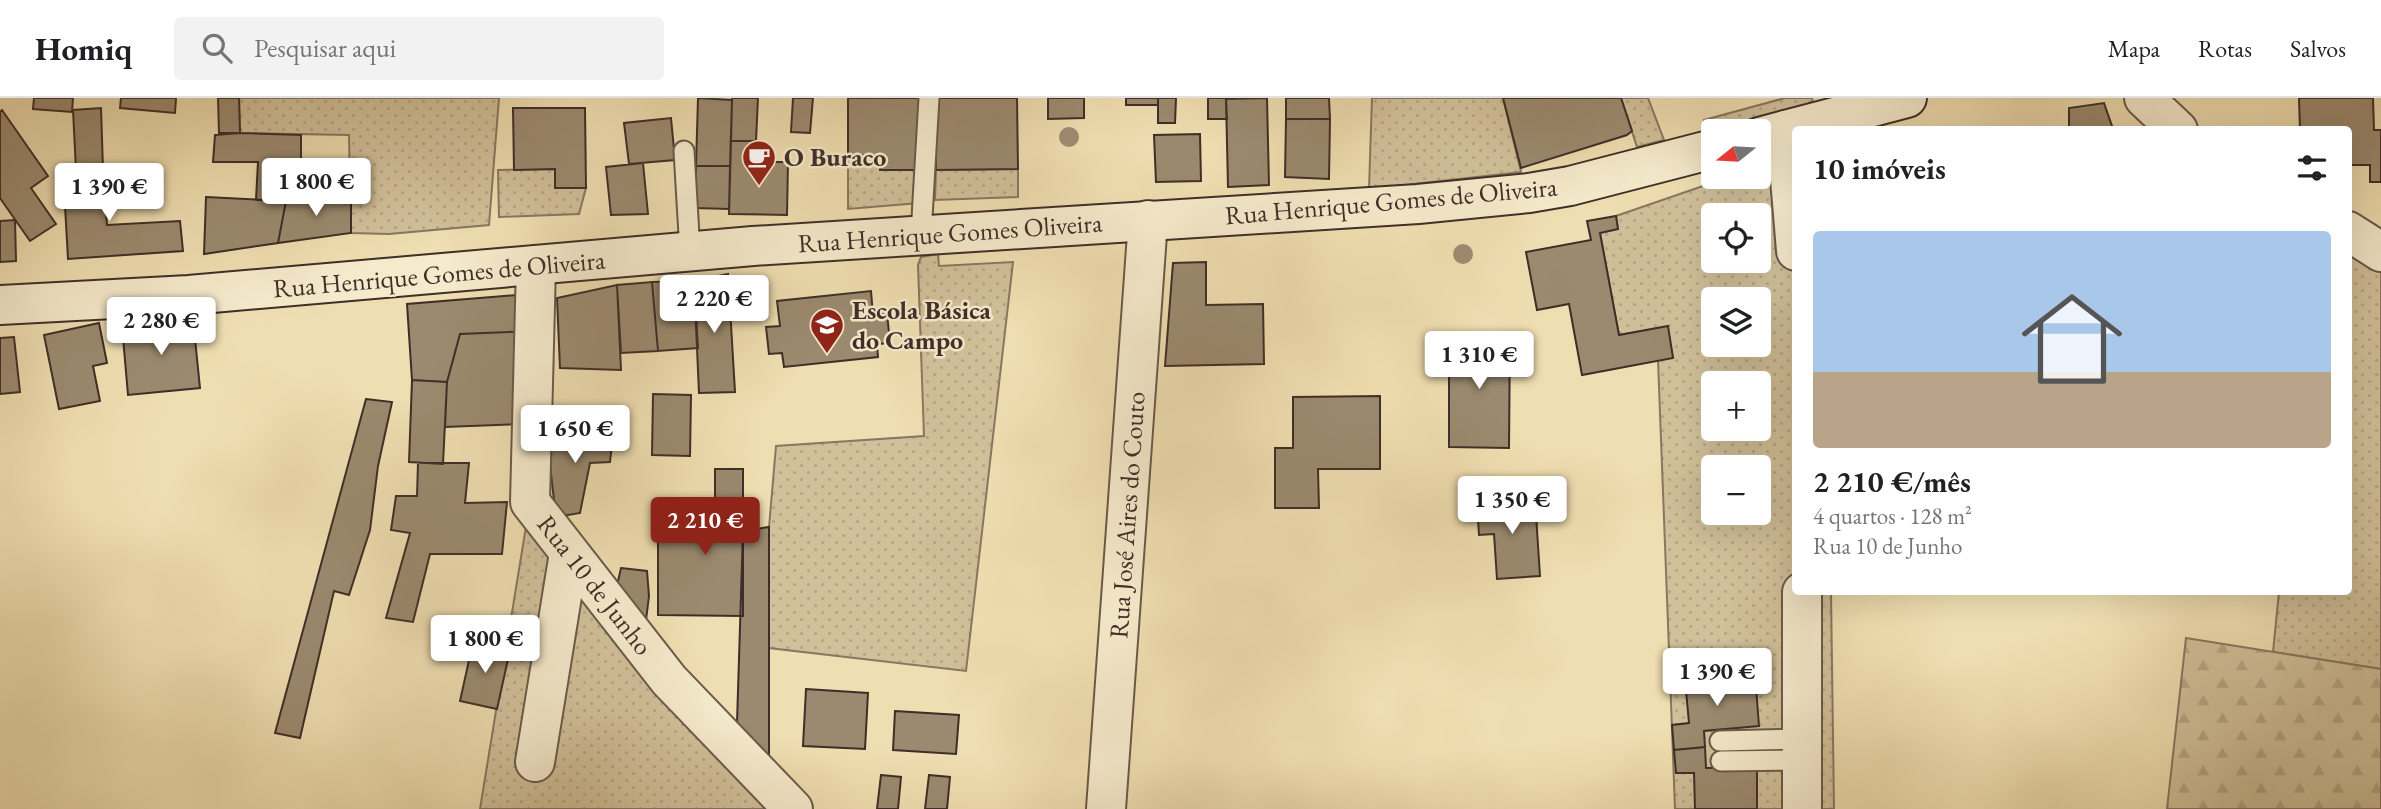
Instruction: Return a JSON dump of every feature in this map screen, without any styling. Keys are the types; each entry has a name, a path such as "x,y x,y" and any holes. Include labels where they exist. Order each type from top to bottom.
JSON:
{"street":[{"path":"1792,231 1772,133 1835,107 1907,98"},
{"path":"2144,98 2174,126"},
{"name":"Rua Henrique Gomes de Oliveira","path":"1148,220 1418,204 1529,192 1570,186 1701,152"},
{"name":"Rua Henrique Gomes Oliveira","path":"753,246 1148,220"},
{"name":"Rua José Aires do Couto","path":"1106,809 1148,220"},
{"path":"2352,234 2381,252"},
{"name":"Rua Henrique Gomes de Oliveira","path":"0,305 189,295 753,246"},
{"name":"Rua 10 de Junho","path":"536,265 530,502 669,680 793,809"},
{"path":"535,762 569,553"},
{"path":"1802,595 1802,809"}],"lane":[{"path":"921,235 929,98"},
{"path":"684,152 690,252"},
{"path":"1720,741 1802,749"},
{"path":"1721,761 1802,749"}],"green space":[{"path":"239,98 499,98 489,225 389,234 351,233 349,135 240,133"},
{"path":"1372,98 1503,98 1521,172 1369,189"},
{"path":"1621,98 1648,98 1664,140 1637,147"},
{"path":"1785,98 1812,98 1813,103 1752,119 1708,119"},
{"path":"848,155 880,155 880,170 921,170 919,203 848,209"},
{"path":"1792,157 1792,595 1831,595 1834,809 1675,809 1658,360 1673,357 1667,327 1619,335 1600,233 1618,229 1616,216 1701,187 1701,189 1771,189 1771,163"},
{"path":"555,169 556,188 586,188 579,214 499,217 498,170"},
{"path":"1018,169 1018,197 935,200 936,170"},
{"path":"2352,233 2381,252 2381,669 2273,652 2279,595 2352,595"},
{"path":"938,254 939,266 1013,262 966,671 769,648 769,527 776,446 924,436 918,265 921,257"},
{"path":"530,502 793,809 480,809"},
{"path":"2186,638 2381,669 2381,809 2167,809"}],"building":[{"path":"34,98 73,98 72,112 33,109"},
{"path":"121,98 176,98 175,113 120,108"},
{"path":"218,98 239,98 240,133 219,133"},
{"path":"698,98 732,100 730,166 696,166"},
{"path":"732,98 758,98 756,141 731,141"},
{"path":"793,98 813,98 810,133 791,132"},
{"path":"848,98 921,98 921,170 880,170 880,155 848,155"},
{"path":"936,98 1017,98 1018,169 936,170"},
{"path":"1048,98 1084,98 1084,118 1048,119"},
{"path":"1126,98 1158,98 1158,105 1126,105"},
{"path":"1158,98 1176,98 1175,123 1158,123"},
{"path":"1208,98 1267,98 1226,99 1227,119 1208,119"},
{"path":"1267,98 1269,185 1228,187 1226,99"},
{"path":"1286,98 1329,98 1330,119 1286,119"},
{"path":"1503,98 1621,98 1632,131 1627,135 1521,168"},
{"path":"2299,98 2373,98 2374,130 2381,130 2381,182 2370,182 2370,165 2352,165 2352,126 2300,126"},
{"path":"2104,103 2112,126 2069,126 2069,108"},
{"path":"101,108 103,169 76,170 73,110"},
{"path":"513,108 585,108 586,188 555,188 555,169 514,170"},
{"path":"2,110 48,176 31,188 56,224 30,241 0,198"},
{"path":"671,118 675,160 629,164 624,123"},
{"path":"1286,119 1330,119 1329,179 1285,177"},
{"path":"1200,134 1201,181 1156,182 1154,135"},
{"path":"215,135 301,135 301,201 256,200 258,162 213,162"},
{"name":"O Buraco","path":"731,141 756,141 756,162 788,162 787,215 729,214"},
{"path":"643,163 648,214 611,215 606,167"},
{"path":"696,166 730,166 729,209 695,208"},
{"path":"103,169 107,225 180,221 183,251 68,259 63,171"},
{"path":"301,196 351,196 351,233 278,243 286,201 301,201"},
{"path":"206,197 286,201 278,243 204,254"},
{"path":"1616,216 1618,229 1600,233 1619,335 1668,326 1673,358 1582,375 1569,304 1537,310 1526,252 1591,240 1587,221"},
{"path":"15,220 16,261 0,262 0,221"},
{"path":"1206,262 1206,305 1263,304 1264,364 1165,366 1173,263"},
{"path":"728,274 735,392 699,393 694,281"},
{"path":"694,281 698,348 658,351 652,282"},
{"path":"652,282 658,351 621,353 617,285"},
{"path":"617,285 621,370 560,368 557,298"},
{"path":"871,291 873,315 887,313 890,343 877,344 878,357 784,367 782,353 769,354 766,327 780,326 777,301"},
{"path":"528,294 531,331 460,334 447,382 412,380 407,304"},
{"path":"193,319 200,388 128,395 122,326"},
{"path":"99,323 107,363 93,366 100,401 59,409 44,335"},
{"path":"531,331 520,424 445,427 447,382 460,334"},
{"path":"1449,334 1510,335 1509,448 1449,447"},
{"path":"14,337 20,392 0,394 0,338"},
{"path":"412,380 447,382 443,464 409,462"},
{"path":"653,394 691,395 690,456 652,455"},
{"path":"1380,396 1380,469 1318,469 1319,508 1275,508 1275,448 1293,448 1293,397"},
{"path":"366,399 392,402 378,466 370,530 349,595 334,591 300,738 275,733"},
{"path":"553,428 613,434 610,462 590,463 580,513 556,517 550,466"},
{"path":"418,463 469,463 465,503 507,502 502,554 430,554 413,622 386,618 410,533 391,530 396,496 417,496"},
{"path":"715,469 743,469 743,616 658,615 658,520 715,520"},
{"path":"1535,499 1540,576 1497,579 1494,534 1479,535 1477,503"},
{"path":"769,527 769,762 737,723 743,531"},
{"path":"621,568 647,571 649,596 644,636 614,599"},
{"path":"473,642 510,650 497,709 460,701"},
{"path":"1755,674 1759,726 1704,731 1705,747 1674,750 1672,725 1689,723 1685,680"},
{"path":"806,689 868,693 865,749 803,746"},
{"path":"895,711 959,715 956,754 893,750"},
{"path":"1705,747 1706,768 1757,767 1757,809 1695,809 1694,773 1676,773 1674,750"},
{"path":"881,775 901,777 898,809 877,809"},
{"path":"929,775 950,777 947,809 925,809"}],"place":[{"name":"O Buraco","path":"759,187"},
{"name":"Escola Básica do Campo","path":"827,355"}]}
